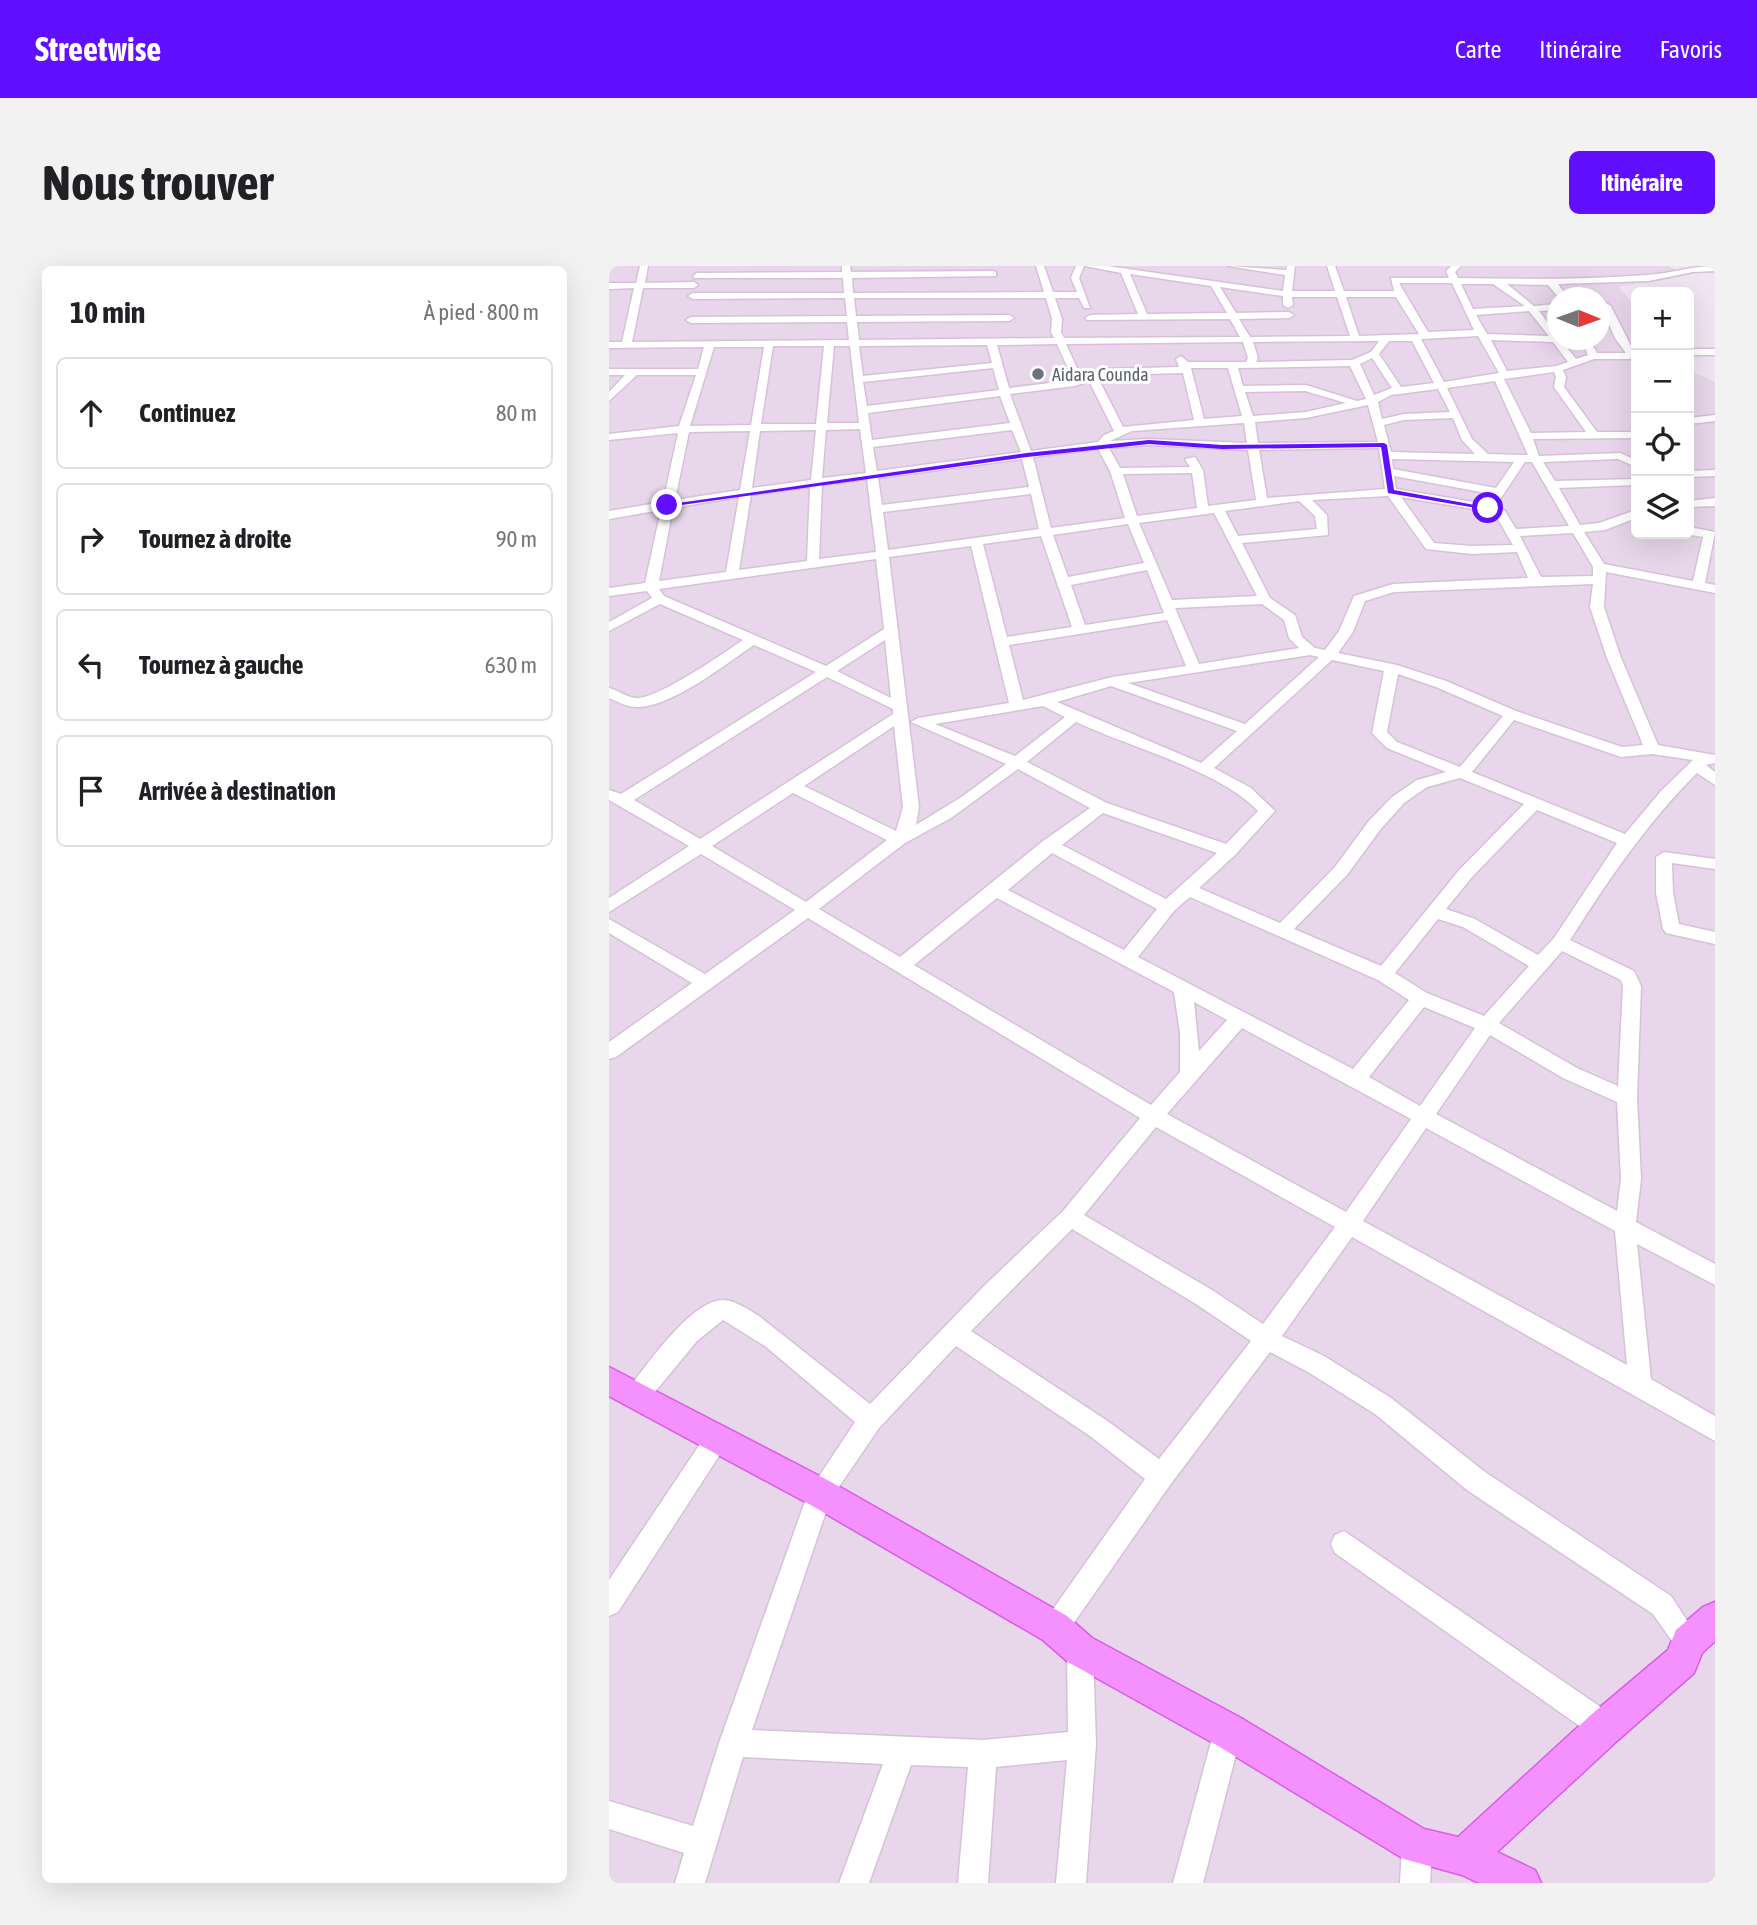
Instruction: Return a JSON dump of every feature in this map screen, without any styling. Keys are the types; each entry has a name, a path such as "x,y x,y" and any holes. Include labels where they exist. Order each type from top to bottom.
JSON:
{"main road":[{"path":"623,1389 820,1493 1055,1628 1080,1650 1228,1731 1417,1846 1464,1857 1522,1883"},
{"path":"1464,1857 1605,1727 1682,1661 1688,1642 1715,1619"}],"street":[{"path":"626,345 644,266"},
{"path":"1040,266 1057,319 1056,332 1078,381"},
{"path":"1080,266 1074,274 1100,340"},
{"path":"1092,266 1287,295 1399,293"},
{"path":"1169,278 1188,266"},
{"path":"1232,266 1291,269 1287,295 1289,315 1299,339"},
{"path":"1331,266 1356,337"},
{"path":"1493,282 1649,278 1693,269 1715,268"},
{"path":"609,286 639,286 696,276 846,270 992,270 1020,341"},
{"path":"846,270 853,344 873,475 911,807 908,825 899,839"},
{"path":"1451,271 1506,375 1536,459 1599,573 1597,607 1614,658 1652,749"},
{"path":"1485,458 1467,440 1393,275 1451,271 1510,286 1547,328"},
{"path":"1125,272 1144,317"},
{"path":"690,344 696,276"},
{"path":"1551,282 1555,287"},
{"path":"1214,284 1247,340 1253,358 1250,365"},
{"path":"693,296 1083,295"},
{"path":"1472,312 1547,308"},
{"path":"1090,318 1289,315"},
{"path":"691,320 1009,318"},
{"path":"1610,320 1615,338 1631,352"},
{"path":"858,380 922,358 991,342 1483,335 1547,339"},
{"path":"864,410 1005,394 1078,381 1104,372 1232,365 1354,363 1374,354 1386,338"},
{"path":"1175,341 1200,424"},
{"path":"991,342 1005,394 1027,455 1045,532 1080,630"},
{"path":"732,574 769,344"},
{"path":"813,563 816,484 829,344"},
{"path":"609,345 853,344 922,358 997,365"},
{"path":"609,627 655,593 667,505 685,426 710,345"},
{"path":"1694,351 1715,349"},
{"path":"1564,350 1573,363"},
{"path":"1591,350 1593,356"},
{"path":"1374,354 1388,372 1393,392"},
{"path":"1364,388 1393,392 1557,369 1593,356 1631,356"},
{"path":"1354,363 1372,401 1389,472 1391,492 1430,546 1472,550 1521,548"},
{"path":"1232,365 1249,421 1262,502"},
{"path":"1557,369 1562,377 1559,387"},
{"path":"609,372 701,372"},
{"path":"609,398 634,372"},
{"path":"1091,375 1119,430"},
{"path":"1506,375 1559,387 1593,434"},
{"path":"1239,389 1306,388 1337,400 1356,403 1372,401 1393,392"},
{"path":"609,515 745,492 1102,445 1149,442 1252,446 1314,430 1356,403"},
{"path":"1378,423 1404,417 1457,415"},
{"path":"1694,420 1715,418"},
{"path":"1102,445 1119,430 1249,421 1314,430 1384,450 1485,458 1627,460"},
{"path":"609,425 866,426"},
{"path":"609,437 685,426"},
{"path":"868,444 1016,426"},
{"path":"1607,434 1627,460"},
{"path":"1527,436 1631,435"},
{"path":"1183,443 1197,470 1203,511"},
{"path":"1102,445 1116,471 1150,566 1193,667"},
{"path":"1488,508 1521,459"},
{"path":"1116,471 1197,470"},
{"path":"1389,472 1500,492"},
{"path":"1694,474 1715,473"},
{"path":"1550,485 1631,483"},
{"path":"877,509 1035,490"},
{"path":"609,592 655,593 732,574 882,553 1302,497 1391,492 1488,508 1501,514 1521,548 1536,582"},
{"path":"1234,540 1324,531 1321,515 1302,497"},
{"path":"1694,504 1715,502"},
{"path":"1218,509 1265,600 1290,618 1296,638 1310,651"},
{"path":"1513,533 1576,530 1621,521 1631,516"},
{"path":"1621,521 1631,522"},
{"path":"1694,532 1713,536 1698,585"},
{"path":"976,542 1017,705"},
{"path":"1064,582 1150,566"},
{"path":"1203,770 1328,656 1346,632 1359,599 1374,593 1434,585 1536,582 1599,573 1715,589"},
{"path":"655,593 826,671 918,722 1016,762 1101,807 1229,851"},
{"path":"1001,642 1080,630 1169,610 1265,600"},
{"path":"890,631 616,798 702,846 1153,1116 1715,1429"},
{"path":"609,692 626,701 642,703 664,693 754,639"},
{"path":"918,722 1045,701 1112,681 1310,651 1392,668 1441,684 1511,714 1621,752 1652,749 1668,751 1700,765 1715,780"},
{"path":"1392,668 1379,733 1392,745 1628,841"},
{"path":"1112,681 1248,730"},
{"path":"1045,701 1073,717 1203,770 1257,800 1267,811 1229,851 1168,907 1127,958"},
{"path":"609,906 901,712"},
{"path":"1281,932 1341,871 1398,800 1422,783 1464,773 1511,714"},
{"path":"609,1052 807,910 899,839 928,828 945,817 1073,717"},
{"path":"1668,751 1700,765"},
{"path":"1055,1628 1161,1476 1266,1339 1349,1224 1487,1025 1560,942 1628,841 1667,794 1700,765"},
{"path":"792,786 899,839"},
{"path":"1384,975 1433,911 1535,802"},
{"path":"902,966 918,949 951,928 1049,845 1101,807"},
{"path":"1049,845 1168,907"},
{"path":"1715,864 1664,857 1662,872 1672,929 1715,938"},
{"path":"1187,889 1384,975 1421,998 1487,1025 1570,1073 1627,1098"},
{"path":"995,890 1356,1079 1715,1275"},
{"path":"1433,911 1469,923 1541,965"},
{"path":"609,925 704,982"},
{"path":"1560,942 1628,976 1632,986 1627,1098 1631,1178 1625,1228 1640,1385"},
{"path":"1183,988 1189,1033 1190,1072"},
{"path":"1356,1079 1421,998"},
{"path":"690,1883 733,1743 820,1493 871,1420 1070,1216 1190,1072 1239,1019"},
{"path":"1070,1216 1204,1297 1266,1339 1316,1364 1383,1406 1476,1481 1662,1605 1688,1642"},
{"path":"623,1389 701,1321 722,1310 734,1311 759,1328 871,1420"},
{"path":"955,1334 1098,1428 1161,1476"},
{"path":"609,1602 718,1437"},
{"path":"1344,1544 1605,1727"},
{"path":"1071,1883 1082,1745 1080,1650"},
{"path":"1188,1883 1228,1731"},
{"path":"733,1743 983,1754 1082,1745"},
{"path":"854,1883 902,1751"},
{"path":"974,1883 983,1754"},
{"path":"609,1815 702,1844"},
{"path":"1415,1883 1417,1846"}],"shaded area":[{"path":"609,266 1669,266 1681,273 1619,287 1631,302 1631,539 1694,539 1694,372 1715,382 1715,1883 609,1883"}],"place":[{"name":"Aidara Counda","path":"1038,374"}],"route":[{"path":"667,505 745,492 1102,445 1149,442 1222,447 1384,445 1391,492 1488,508"}]}
